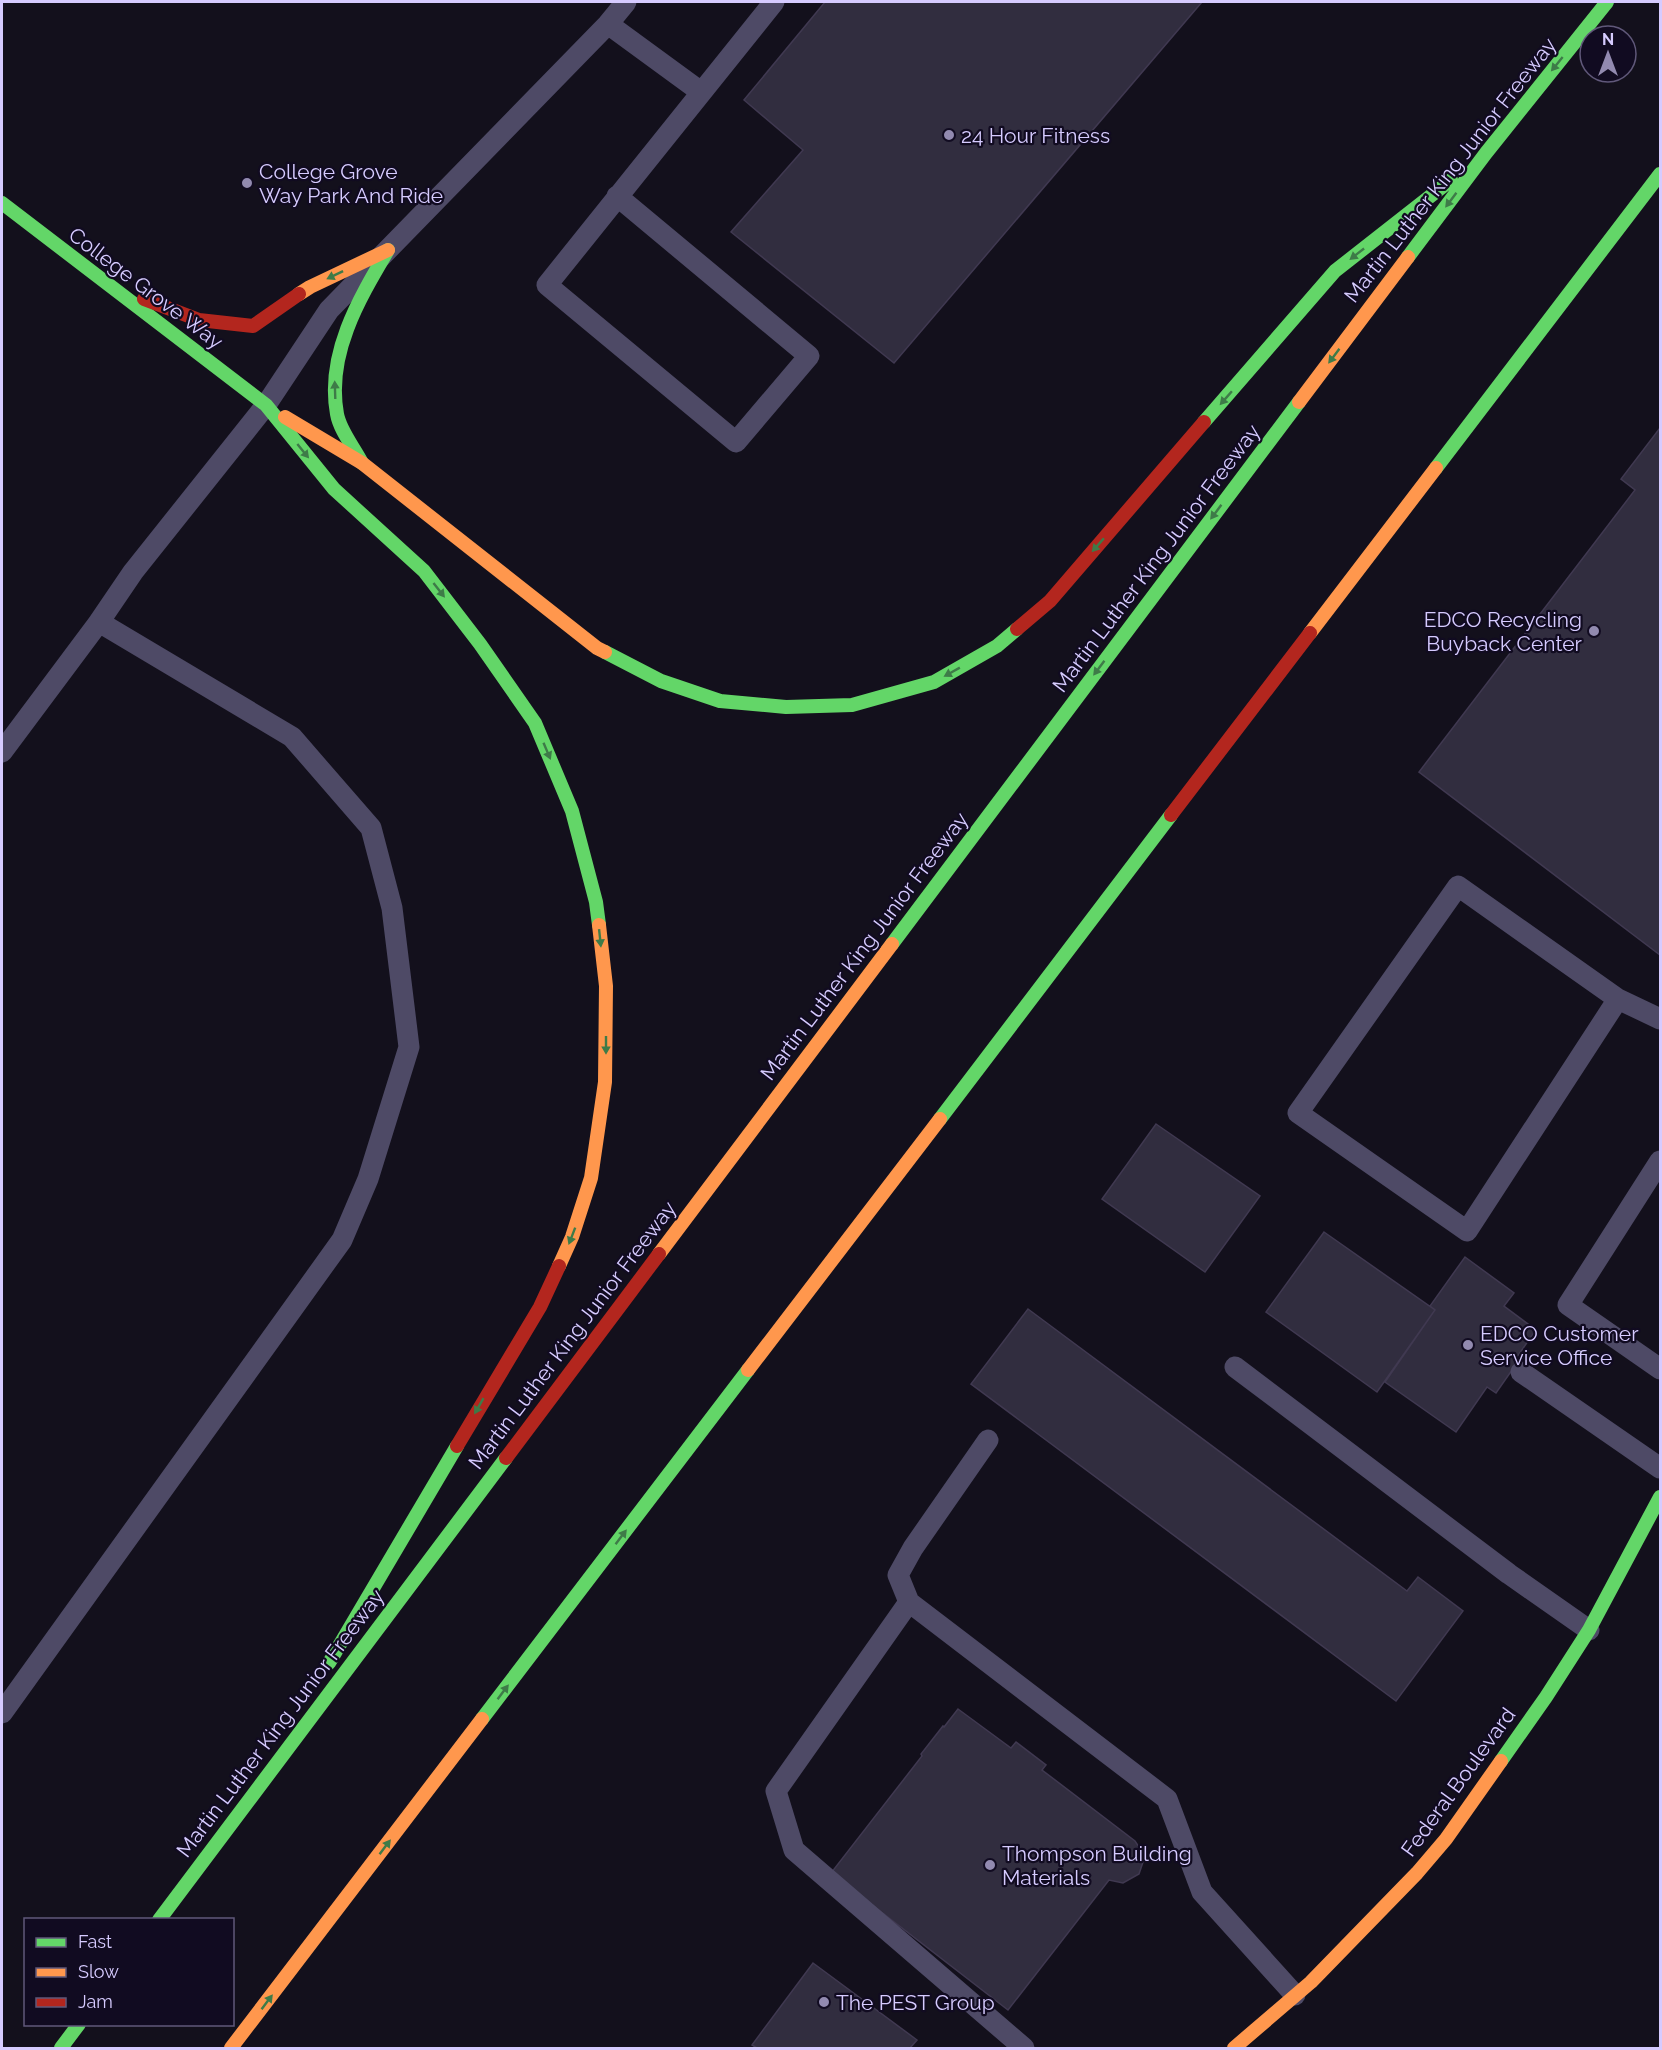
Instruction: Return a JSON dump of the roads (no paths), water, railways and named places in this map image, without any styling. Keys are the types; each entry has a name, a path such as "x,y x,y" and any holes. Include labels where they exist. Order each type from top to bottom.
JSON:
{"main road":[{"name":"Martin Luther King Junior Freeway","path":"160,1918 1486,153 1607,2"},
{"path":"266,405 362,463 597,648 661,681 720,701 786,707 852,705 934,682 997,646 1050,601 1335,271 1486,153"},
{"path":"231,2049 1660,174"},
{"name":"College Grove Way","path":"2,203 266,405"},
{"path":"362,463 337,416 334,383 345,330 361,295 387,250"},
{"path":"109,285 199,320 253,326 310,287 387,250"},
{"path":"266,405 334,489 424,571 480,644 535,723 572,811 596,902 606,986 605,1082 591,1178 572,1237 540,1307 490,1387 323,1674"},
{"name":"Federal Boulevard","path":"1234,2049 1311,1982 1418,1873 1446,1839 1546,1697 1589,1630 1660,1497"},
{"path":"251,1797 311,1694"},
{"path":"61,2049 79,2026"}],"lane":[{"path":"2,752 99,622 133,572 266,405 329,310 608,24 626,2"},
{"path":"617,196 809,356 736,442 547,285 617,196 774,2"},
{"path":"608,24 701,92"},
{"path":"2,1713 342,1240 369,1179 409,1047 392,908 371,828 292,737 99,622"},
{"path":"1618,999 1467,1231 1298,1113 1458,886 1618,999 1660,1019"},
{"path":"1660,1161 1568,1305 1660,1368"},
{"path":"1235,1367 1509,1574 1589,1630"},
{"path":"1521,1372 1660,1468"},
{"path":"988,1440 913,1548 898,1575 909,1602 1167,1799 1202,1892 1295,1995"},
{"path":"909,1602 776,1791 794,1850 1024,2049"}],"place":[{"name":"24 Hour Fitness","path":"949,135"},
{"name":"College Grove Way Park And Ride","path":"247,183"},
{"name":"EDCO Recycling Buyback Center","path":"1594,631"},
{"name":"EDCO Customer Service Office","path":"1468,1345"},
{"name":"Thompson Building Materials","path":"990,1865"},
{"name":"The PEST Group","path":"824,2002"}]}
